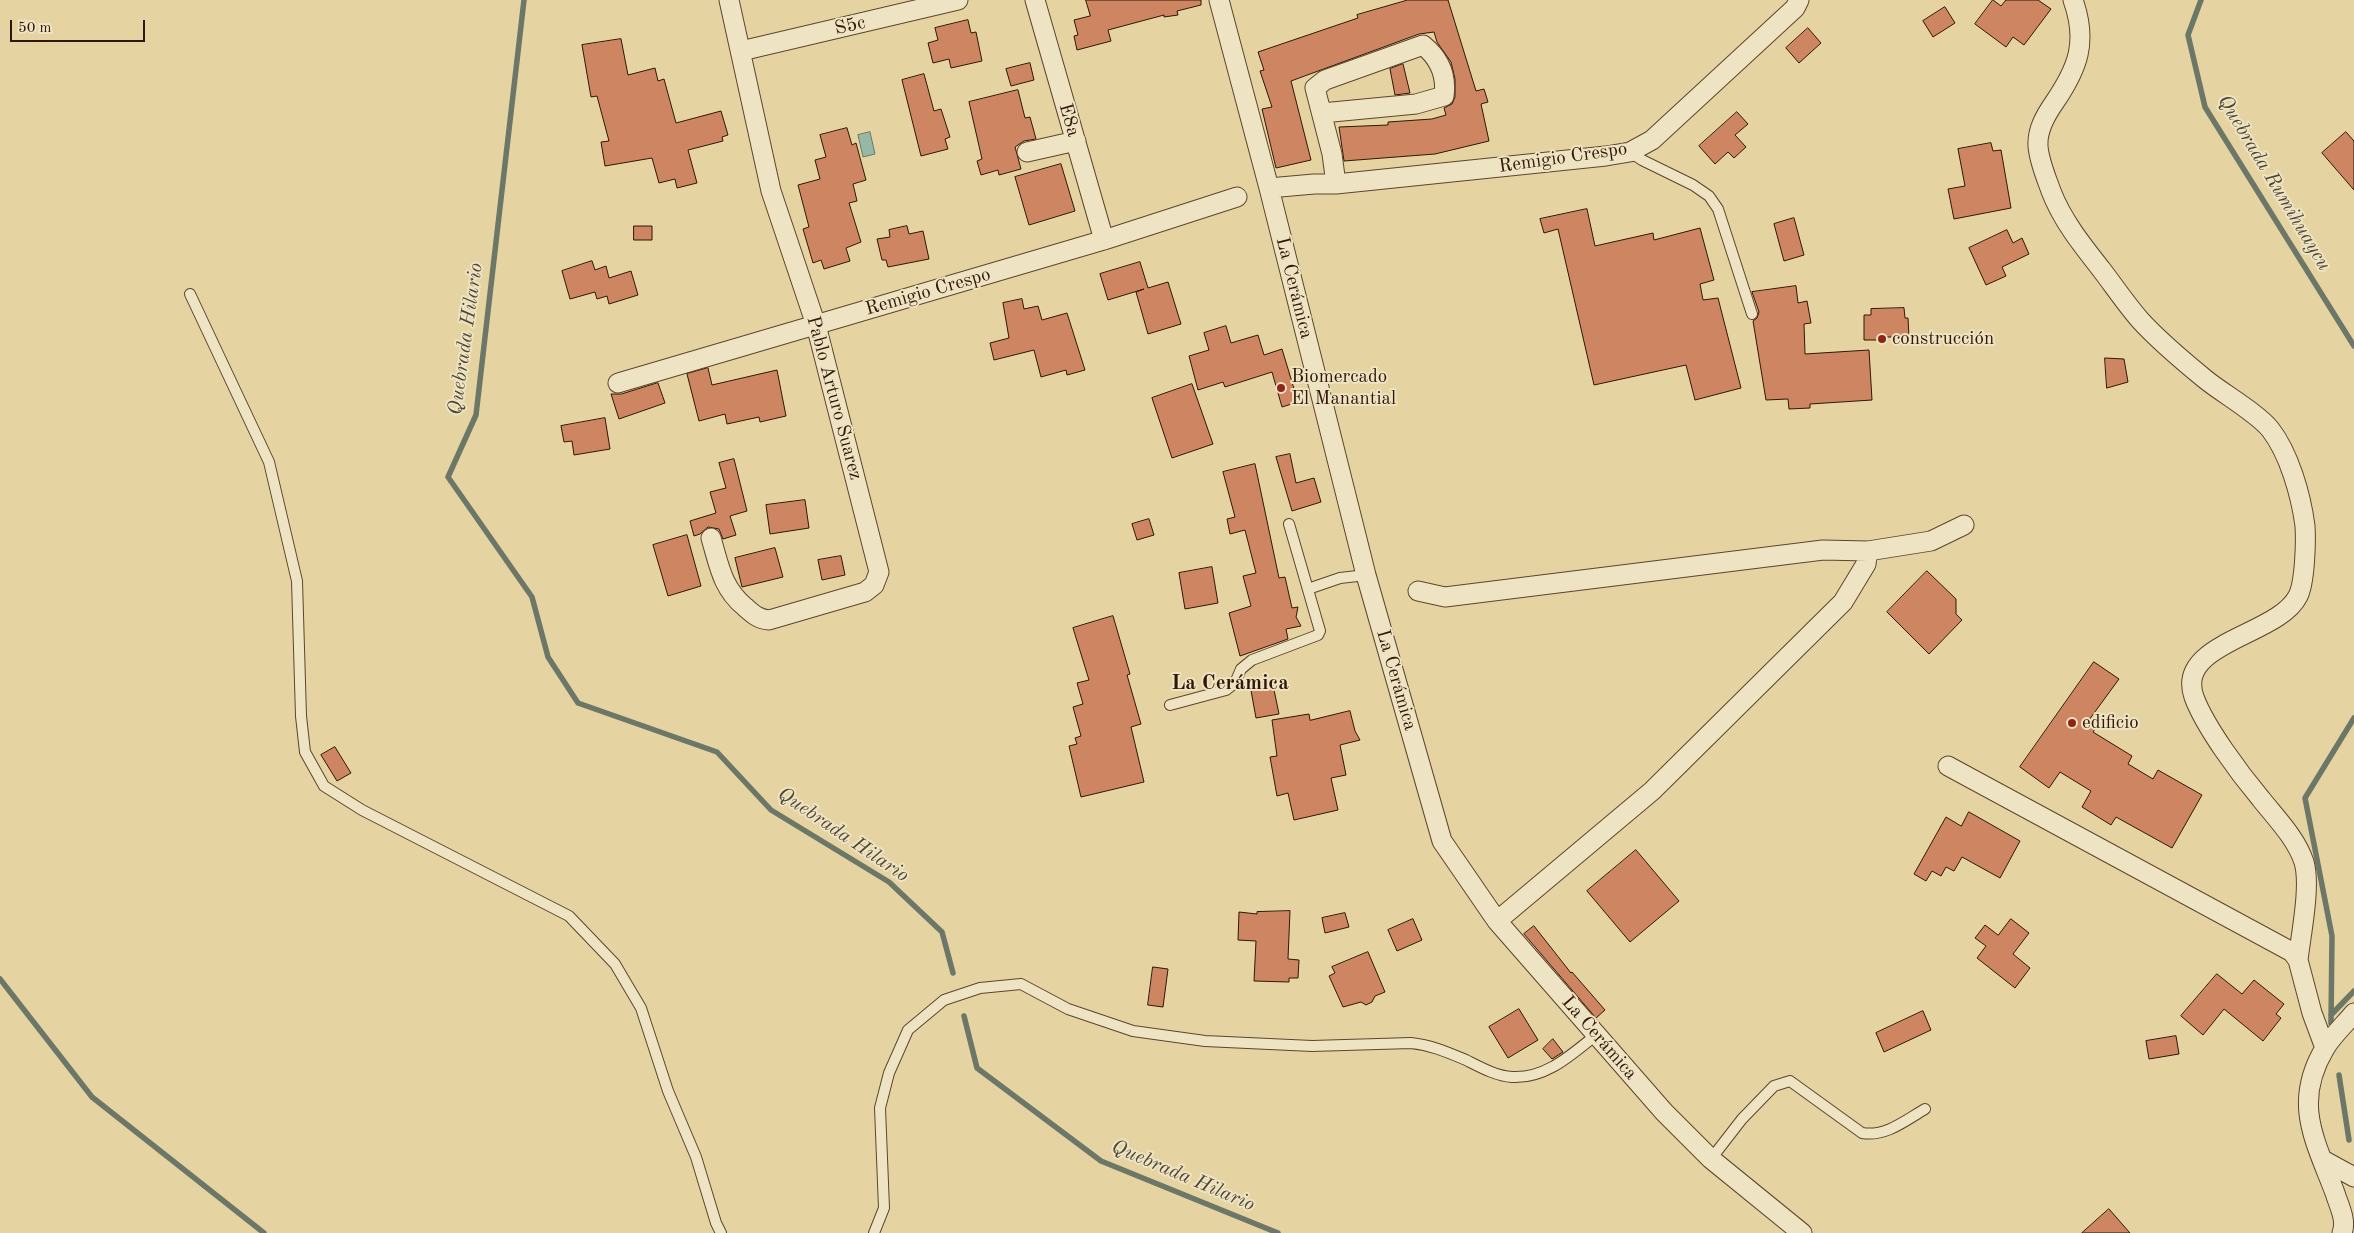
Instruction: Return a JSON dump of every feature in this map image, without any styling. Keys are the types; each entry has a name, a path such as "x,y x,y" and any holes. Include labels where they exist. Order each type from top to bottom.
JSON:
{"street":[{"name":"Pablo Arturo Suarez","path":"711,538 723,577 732,596 759,619 768,620 865,592 874,585 879,572 816,325 771,191 729,0"},
{"name":"S5c","path":"741,51 958,0"},
{"name":"E8a","path":"1034,0 1104,240"},
{"name":"La Cerámica","path":"1219,0 1269,188 1366,575 1442,841 1497,921 1664,1112 1711,1159 1802,1233"},
{"name":"Remigio Crespo","path":"1269,188 1336,184 1630,152 1652,140 1795,8 1799,0"},
{"path":"2072,0 2078,16 2080,39 2078,62 2045,116 2040,128 2038,145 2052,193 2066,222 2140,320 2204,378 2269,427 2289,460 2305,527 2304,562 2299,595 2287,610 2273,621 2209,654 2198,664 2193,672 2191,683 2194,696 2208,726 2256,793 2280,822 2296,845 2304,863 2306,896 2298,960"},
{"path":"1322,113 1416,104 1444,96 1444,78 1436,56 1423,44 1325,80 1315,88 1332,154 1336,184"},
{"path":"1027,152 1076,141"},
{"name":"Remigio Crespo","path":"618,384 1104,240 1238,197"},
{"path":"1418,591 1445,597 1823,550 1868,551 1931,541 1964,525"},
{"path":"1497,921 1652,791 1843,602 1866,564 1868,551"},
{"path":"1948,766 2292,952 2298,960 2312,1012 2325,1048"},
{"path":"2342,1233 2347,1207 2323,1160 2308,1121 2308,1096 2314,1074 2325,1048 2354,1013"},
{"path":"2323,1160 2354,1177"}],"lane":[{"path":"1630,152 1708,196 1718,209 1752,314"},
{"path":"190,294 269,462 297,582 301,716 305,752 319,778 324,786 362,810 569,916 615,964 641,1008 668,1091 696,1157 716,1223 721,1233"},
{"path":"1170,705 1226,690 1235,683 1241,669 1252,660 1318,635 1320,631 1289,524"},
{"path":"1308,589 1340,578 1366,575"},
{"path":"874,1233 884,1208 880,1108 889,1073 908,1030 944,1000 980,988 1021,984 1068,1010 1133,1031 1205,1041 1312,1046 1411,1043 1425,1045 1441,1049 1495,1073 1512,1077 1530,1076 1564,1061 1596,1035"},
{"path":"1711,1159 1742,1119 1774,1086 1782,1082 1790,1081 1862,1133 1872,1135 1882,1133 1925,1108"}],"shaded area":[{"path":"870,132 875,154 863,157 858,135"}],"building":[{"path":"1086,0 1201,0 1201,5 1177,11 1178,15 1164,17 1164,15 1108,30 1111,41 1077,50 1074,36 1078,35 1074,20 1090,16"},
{"path":"1408,0 1448,0 1476,91 1484,89 1488,102 1481,104 1489,141 1435,154 1344,161 1339,127 1388,125 1388,122 1432,119 1446,115 1444,108 1452,104 1455,97 1455,79 1451,62 1437,42 1434,32 1419,34 1291,81 1311,160 1276,168 1262,109 1272,107 1260,71 1264,70 1258,52 1358,18 1357,15"},
{"path":"1993,0 2001,6 2006,0 2038,0 2051,9 2024,45 2013,37 2006,47 1975,24"},
{"path":"1945,7 1955,23 1933,37 1923,21"},
{"path":"968,20 971,33 976,32 982,61 951,68 949,59 933,63 928,43 938,40 935,28"},
{"path":"1808,28 1821,43 1799,63 1786,48"},
{"path":"621,39 628,75 655,68 658,81 664,79 676,123 721,111 728,135 722,137 723,141 688,150 697,183 677,188 675,179 659,183 652,158 605,166 601,142 609,141 597,96 591,97 582,45"},
{"path":"1030,63 1034,80 1011,86 1006,69"},
{"path":"1403,64 1410,93 1395,95 1390,69"},
{"path":"924,74 934,111 941,109 950,137 945,139 948,149 921,156 902,80"},
{"path":"1018,90 1025,118 1030,117 1036,139 1024,141 1015,147 1021,169 999,175 998,170 981,175 977,161 982,159 969,102"},
{"path":"1737,112 1748,124 1735,135 1746,147 1734,158 1728,152 1715,164 1699,146"},
{"path":"847,128 852,145 856,143 866,180 853,184 857,201 849,203 861,242 846,248 850,261 824,269 821,260 813,263 803,229 809,227 798,185 820,179 815,160 826,157 820,135"},
{"path":"2346,132 2354,141 2354,190 2322,153"},
{"path":"1991,143 1993,151 2001,150 2011,208 1954,219 1948,189 1965,186 1958,149"},
{"path":"1061,164 1075,211 1029,225 1015,177"},
{"path":"1587,209 1595,246 1653,233 1654,240 1700,228 1714,280 1700,284 1703,300 1718,298 1741,388 1695,400 1686,365 1594,385 1558,229 1544,233 1540,219"},
{"path":"1794,218 1804,255 1784,261 1774,224"},
{"path":"634,226 652,226 652,240 634,240"},
{"path":"907,226 909,234 923,231 929,259 888,267 886,260 882,260 877,239 890,237 889,230"},
{"path":"2007,230 2013,243 2022,238 2029,254 2002,267 2006,276 1986,285 1969,248"},
{"path":"592,261 595,270 606,266 609,278 631,271 638,295 609,304 607,296 597,299 595,292 570,299 562,271"},
{"path":"1140,262 1148,288 1168,282 1181,324 1148,334 1136,292 1144,289 1108,300 1100,274"},
{"path":"1796,286 1798,303 1807,301 1811,323 1804,324 1805,354 1869,350 1872,400 1810,404 1810,408 1789,409 1788,399 1766,400 1753,321 1757,318 1759,312 1752,292"},
{"path":"1022,299 1024,309 1038,306 1042,320 1067,313 1085,370 1067,375 1066,370 1041,377 1034,350 994,360 990,343 1009,338 1003,303"},
{"path":"1904,308 1905,318 1908,318 1909,337 1885,337 1885,340 1864,340 1864,315 1871,315 1871,309"},
{"path":"1226,326 1231,343 1258,335 1264,355 1282,349 1298,402 1282,407 1272,372 1225,387 1223,382 1198,390 1189,356 1209,350 1204,333"},
{"path":"2105,358 2124,359 2128,382 2107,388"},
{"path":"708,368 712,385 777,370 786,416 760,422 759,417 727,424 725,414 699,421 687,374"},
{"path":"658,383 665,403 619,419 611,394 621,394"},
{"path":"1192,384 1213,444 1172,458 1152,398"},
{"path":"605,418 610,449 574,455 572,441 564,442 561,426"},
{"path":"1290,454 1296,483 1314,478 1321,502 1292,511 1276,457"},
{"path":"734,459 747,511 730,516 736,535 723,539 719,529 708,527 700,534 694,536 690,521 716,513 710,492 726,488 719,463"},
{"path":"1255,464 1279,578 1285,577 1292,608 1298,607 1296,617 1301,626 1286,629 1288,639 1240,656 1229,613 1251,606 1243,576 1256,573 1245,530 1230,534 1227,519 1235,517 1223,472"},
{"path":"805,500 809,528 770,534 766,505"},
{"path":"1149,519 1154,535 1137,540 1132,524"},
{"path":"687,535 701,586 668,596 653,545"},
{"path":"775,548 783,577 742,587 735,558"},
{"path":"841,556 845,575 822,580 818,560"},
{"path":"1212,567 1218,603 1185,609 1179,573"},
{"path":"1927,571 1956,599 1956,614 1962,620 1929,654 1887,612"},
{"path":"1113,616 1130,674 1127,675 1141,724 1131,727 1144,782 1081,797 1069,746 1077,744 1075,738 1081,736 1073,707 1083,704 1077,683 1089,680 1073,628"},
{"path":"2094,662 2119,679 2089,720 2097,726 2093,732 2132,756 2128,764 2153,779 2158,770 2202,795 2172,848 2116,817 2111,825 2082,807 2091,791 2060,772 2049,788 2020,767"},
{"path":"1272,680 1279,714 1256,718 1250,685"},
{"path":"1350,711 1355,731 1360,740 1340,745 1346,775 1331,778 1338,810 1294,820 1288,793 1277,796 1270,757 1277,756 1272,720 1309,714 1310,720"},
{"path":"335,747 351,773 337,781 321,755"},
{"path":"1969,812 2020,841 2000,878 1962,857 1954,871 1946,867 1941,876 1932,871 1926,881 1914,874 1946,817 1961,826"},
{"path":"1636,850 1679,901 1630,942 1587,891"},
{"path":"1290,911 1288,959 1299,960 1298,978 1289,978 1289,982 1254,981 1256,941 1238,940 1239,912 1257,914 1257,912"},
{"path":"1345,913 1349,927 1325,933 1322,918"},
{"path":"1413,919 1422,940 1397,951 1388,930"},
{"path":"2011,919 2029,933 2013,954 2030,968 2015,988 1977,958 1986,946 1975,938 1985,925 1998,935"},
{"path":"1534,926 1571,973 1605,1010 1596,1018 1524,934"},
{"path":"1368,952 1385,992 1375,996 1372,1002 1366,1005 1361,1002 1343,1007 1329,976 1335,973 1332,967"},
{"path":"1153,967 1168,969 1163,1007 1148,1005"},
{"path":"2217,974 2242,994 2254,980 2284,1004 2276,1014 2281,1018 2263,1041 2224,1009 2203,1035 2181,1016"},
{"path":"1519,1009 1538,1040 1508,1058 1489,1027"},
{"path":"1923,1011 1931,1030 1884,1052 1876,1033"},
{"path":"2176,1036 2179,1054 2149,1059 2146,1041"},
{"path":"1553,1039 1563,1052 1552,1059 1543,1049"},
{"path":"2109,1209 2130,1233 2082,1233"}],"waterway":[{"name":"Quebrada Hilario","path":"524,0 476,415 448,477 532,597 548,657 578,703 717,752 771,810 889,882 942,932 953,973"},
{"name":"Quebrada Rumihuaycu","path":"2201,0 2188,35 2205,107 2354,346"},
{"name":"Quebrada Rumihuaycu","path":"2331,1023 2332,936 2305,798 2354,718"},
{"path":"0,979 92,1097 264,1233"},
{"path":"2331,1015 2354,991"},
{"name":"Quebrada Hilario","path":"964,1016 977,1068 1101,1161 1278,1233"},
{"name":"Quebrada Rumihuaycu","path":"2339,1075 2349,1140"}],"place":[{"name":"construcción","path":"1882,339"},
{"name":"Biomercado El Manantial","path":"1281,388"},
{"name":"edificio","path":"2072,723"}],"district":[{"name":"La Cerámica","path":"1230,683"}]}
